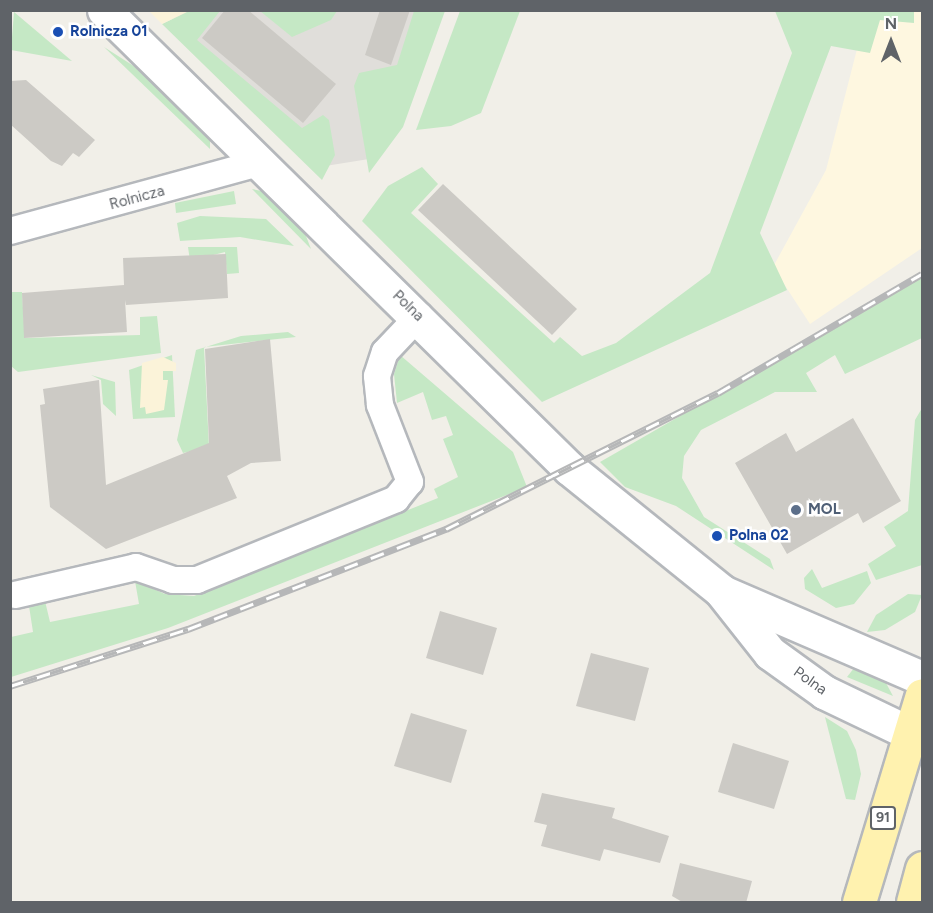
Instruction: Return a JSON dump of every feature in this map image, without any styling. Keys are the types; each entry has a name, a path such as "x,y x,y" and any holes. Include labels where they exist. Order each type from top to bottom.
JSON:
{"main road":[{"name":"91","path":"859,903 916,736 922,695"},
{"path":"913,903 922,867"}],"street":[{"name":"Polna","path":"104,10 419,316 570,469 721,591 770,653 824,692 916,736"},
{"name":"Rolnicza","path":"10,231 262,162"},
{"path":"15,595 136,567 173,580 197,580 396,499 410,482 380,405 377,376 385,352 419,316"},
{"name":"Polna","path":"721,591 922,678"}],"shaded area":[{"path":"164,11 424,11 369,159 319,167"},
{"path":"857,11 922,11 922,248 810,324 773,267 826,170 866,14"}],"green space":[{"path":"189,11 220,11 197,40 302,128 323,115 329,120 335,155 322,180 162,24"},
{"path":"260,11 337,11 331,20 292,37"},
{"path":"414,11 445,11 403,127 369,173 354,86 359,73 397,65"},
{"path":"460,11 520,11 481,113 451,126 416,130"},
{"path":"775,11 914,11 914,23 880,20 870,53 831,46 760,233 787,290 542,402 362,221 388,186 422,167 438,184 411,213 554,343 560,337 582,356 616,343 710,273 792,53"},
{"path":"14,12 72,61 11,50"},
{"path":"104,47 154,79 210,138 210,149"},
{"path":"252,189 266,192 301,223 311,249"},
{"path":"234,191 236,204 176,213 175,203"},
{"path":"200,216 266,219 294,246 240,237 180,241 177,223"},
{"path":"188,247 237,247 239,273 227,274 225,252 190,261"},
{"path":"922,277 922,338 845,374 835,355 806,373 817,392 775,392 701,430 684,456 682,478 704,517 770,559 774,570 676,506 625,487 600,462"},
{"path":"11,292 22,292 25,338 140,335 140,317 157,316 161,353 18,372 11,366"},
{"path":"288,332 296,337 207,347 241,336"},
{"path":"204,348 209,447 183,453 177,440 196,350"},
{"path":"172,355 175,417 133,419 129,370"},
{"path":"400,355 513,452 527,487 168,628 11,677 11,637 33,632 29,606 45,601 50,622 139,604 135,581 165,594 194,596 438,498 434,489 458,477 443,439 453,435 446,416 432,420 423,392 397,403 394,374"},
{"path":"91,375 115,382 116,416 103,404 101,380"},
{"path":"922,408 922,565 876,580 868,564 896,546 884,527 908,511 915,420"},
{"path":"812,569 822,588 867,571 871,583 854,604 836,608 805,589 804,578"},
{"path":"908,594 922,595 915,612 885,630 867,632 876,615"},
{"path":"858,663 886,683 893,696 847,677"},
{"path":"825,717 847,731 856,750 861,774 855,800 846,799"}],"sand":[{"path":"149,11 189,11 162,24"},
{"path":"163,357 176,363 176,371 163,371 163,380 168,380 164,410 146,414 145,407 140,408 142,363"}],"building":[{"path":"225,10 248,10 336,84 303,123 202,38"},
{"path":"380,10 410,10 391,65 365,55"},
{"path":"26,80 95,140 79,157 73,153 62,166 51,161 10,124 10,81"},
{"path":"443,184 577,309 552,335 418,210"},
{"path":"226,254 228,298 126,305 125,300 127,332 24,338 22,293 124,285 123,258"},
{"path":"270,339 281,461 251,463 227,476 237,498 106,549 50,507 40,405 45,404 43,389 99,380 106,485 209,443 205,349"},
{"path":"853,418 901,501 863,523 858,513 787,554 735,463 786,433 796,452"},
{"path":"440,611 497,628 483,675 426,658"},
{"path":"591,653 649,668 635,721 576,706"},
{"path":"411,713 467,730 451,783 394,766"},
{"path":"733,743 789,761 774,809 718,792"},
{"path":"542,793 615,808 612,818 669,836 660,863 604,849 600,861 541,846 547,825 534,822"},
{"path":"680,863 752,881 746,903 684,903 672,896"}],"railway":[{"path":"10,686 188,629 446,529 718,393 922,274"}],"place":[{"name":"Rolnicza 01","path":"58,32"},
{"name":"MOL","path":"796,510"},
{"name":"Polna 02","path":"717,536"}]}
